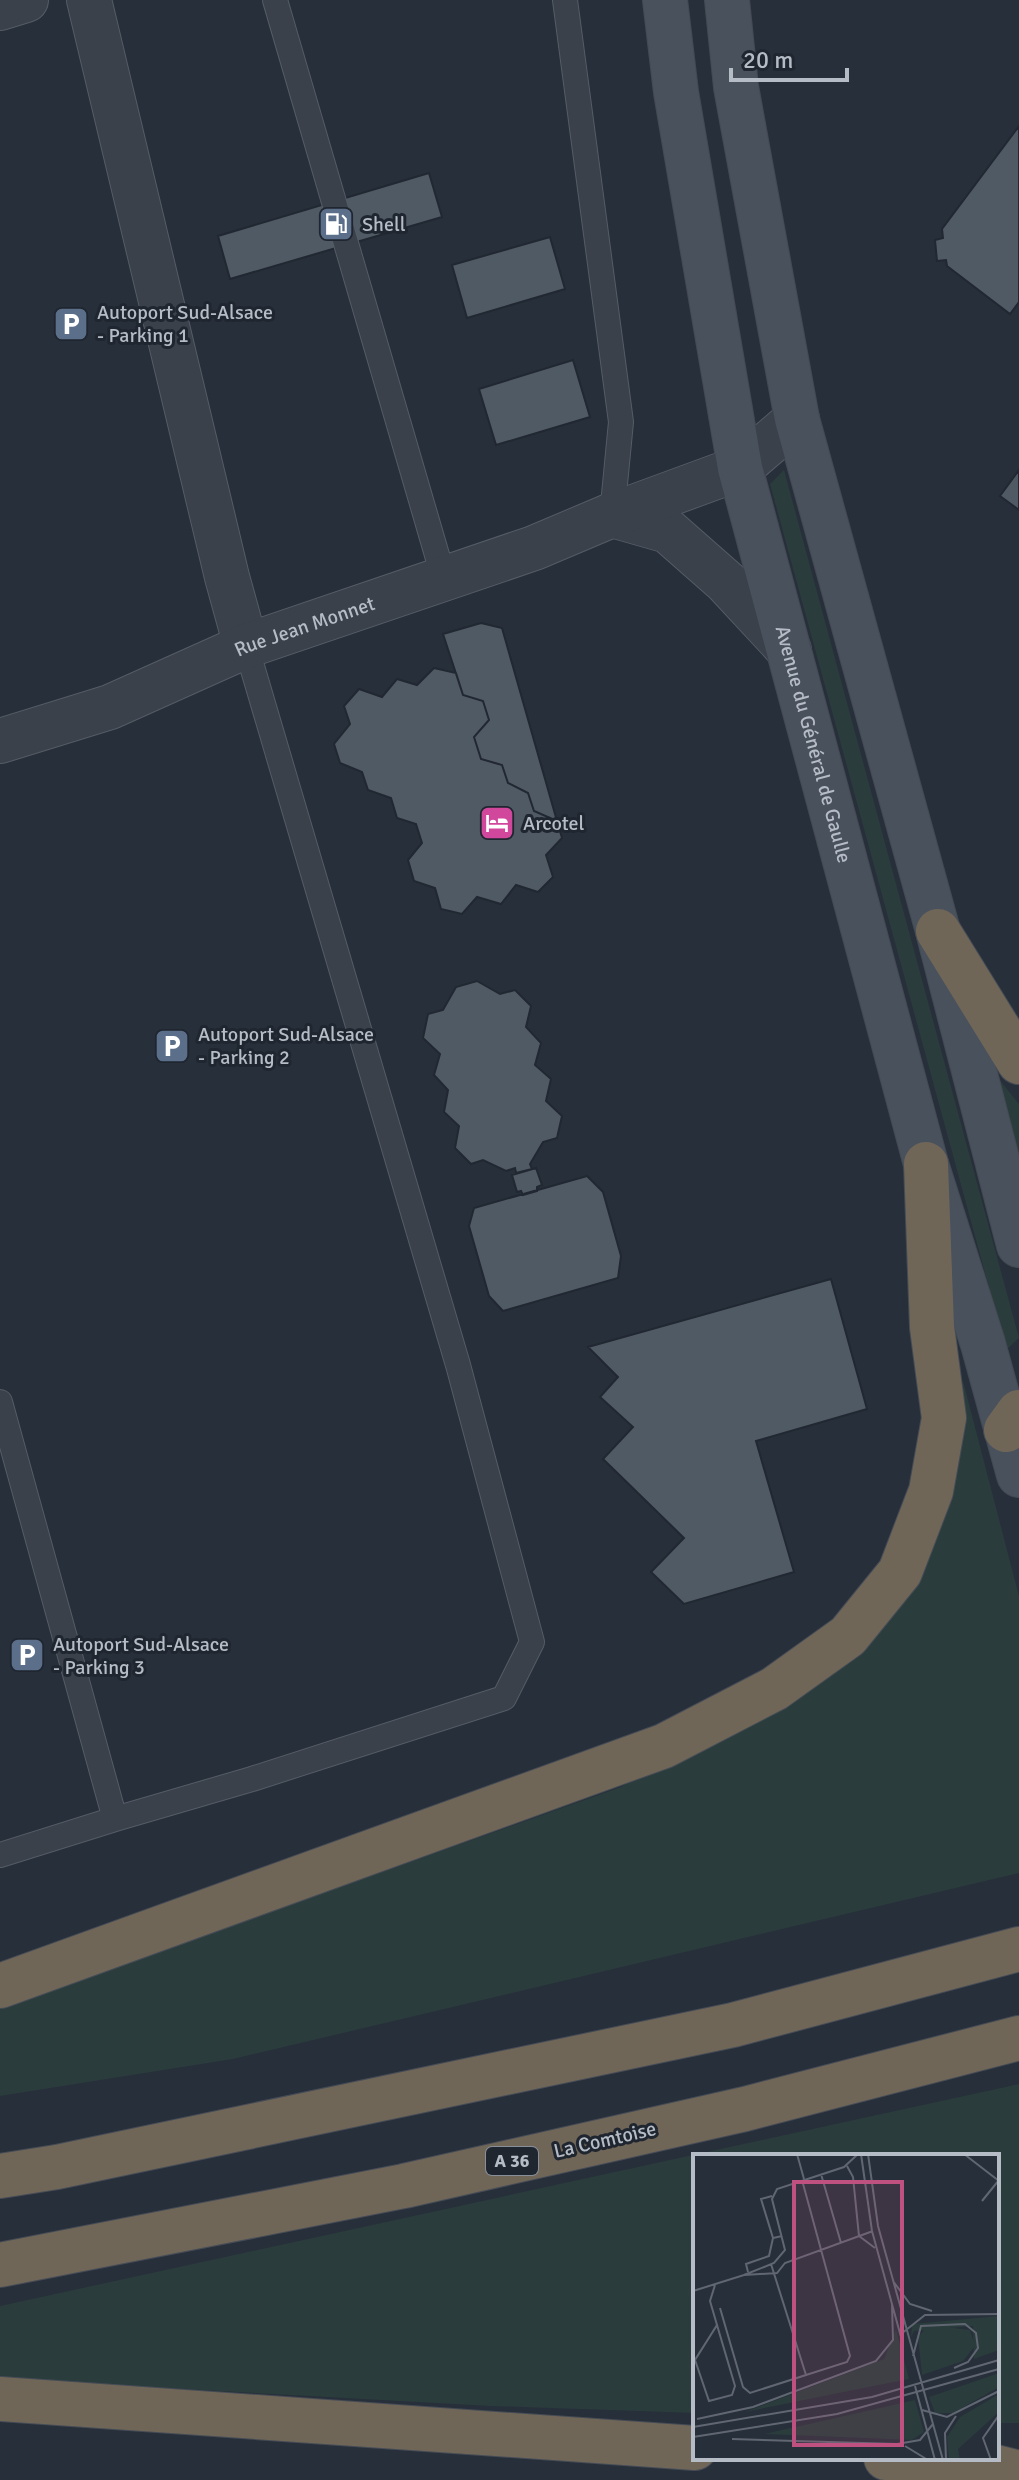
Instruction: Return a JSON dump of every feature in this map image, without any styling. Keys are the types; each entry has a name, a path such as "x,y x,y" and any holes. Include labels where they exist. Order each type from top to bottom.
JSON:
{"highway":[{"path":"938,931 1019,1062"},
{"path":"0,1986 664,1746 774,1689 848,1636 900,1572 931,1491 944,1418 932,1327 926,1164"},
{"path":"0,2176 57,2167 733,2025 1019,1949"},
{"name":"La Comtoise","path":"0,2265 420,2182 745,2109 1019,2038"},
{"path":"0,2399 693,2448"},
{"path":"999,2457 1019,2454"},
{"path":"989,2460 1019,2473"}],"main road":[{"name":"Avenue du Général de Gaulle","path":"665,0 676,92 740,468 926,1164 983,1344 1013,1421 1019,1475"},
{"path":"727,0 736,87 797,419 938,931 1019,1245"}],"street":[{"path":"0,8 26,0"},
{"path":"89,0 246,646"},
{"name":"Rue Jean Monnet","path":"0,741 110,707 246,646 534,548 612,515 740,468 797,419"},
{"path":"612,515 668,531 726,582 789,650"}],"lane":[{"path":"275,0 444,579"},
{"path":"565,0 621,422 612,515"},
{"path":"0,1855 504,1698 532,1642 454,1350 246,646"},
{"path":"0,1402 115,1819"}],"shaded area":[{"path":"784,470 1019,1338 1006,1350 770,484"},
{"path":"998,1078 1019,1104 1019,1155"},
{"path":"963,1381 1019,1596 1019,1873 233,2059 0,2096 0,2008 621,1787 847,1664 903,1601 958,1440"},
{"path":"1019,2084 1019,2423 999,2423 999,2154 698,2154"},
{"path":"693,2155 693,2413 490,2406 0,2379 0,2306"}],"building":[{"path":"1019,126 1019,302 1010,314 947,266 946,260 937,261 935,240 943,238 942,229"},
{"path":"429,173 442,217 230,279 218,236"},
{"path":"550,237 565,289 467,318 452,265"},
{"path":"573,360 590,417 496,445 479,389"},
{"path":"1019,470 1019,510 1000,496"},
{"path":"481,623 502,628 557,821 534,811 528,793 508,783 502,765 481,759 474,737 489,720 483,701 463,695 443,634"},
{"path":"434,668 456,673 463,695 483,701 489,720 474,737 481,759 502,765 508,783 528,793 534,811 557,821 562,838 546,855 553,877 538,892 516,885 501,904 477,897 462,914 441,909 435,888 414,881 408,860 422,843 416,824 397,818 391,798 368,790 362,772 340,763 334,744 350,724 344,706 359,689 382,697 397,679 417,685"},
{"path":"477,981 500,994 515,990 531,1006 526,1027 541,1043 535,1065 551,1079 546,1101 562,1116 557,1138 543,1142 530,1164 532,1169 516,1173 515,1168 506,1171 483,1160 471,1164 455,1148 459,1126 444,1112 448,1090 434,1075 440,1054 423,1038 428,1014 443,1010 456,987"},
{"path":"536,1168 542,1185 537,1187 537,1191 523,1195 521,1191 517,1192 512,1175"},
{"path":"587,1176 603,1192 621,1256 618,1278 503,1311 489,1296 469,1226 474,1208"},
{"path":"831,1279 867,1409 756,1441 794,1572 684,1604 651,1572 684,1538 603,1459 633,1427 600,1397 618,1377 588,1347"}],"place":[{"name":"Shell","path":"336,224"},
{"name":"Autoport Sud-Alsace - Parking 1","path":"71,324"},
{"name":"Arcotel","path":"497,823"},
{"name":"Autoport Sud-Alsace - Parking 2","path":"172,1046"},
{"name":"Autoport Sud-Alsace - Parking 3","path":"27,1655"}]}
